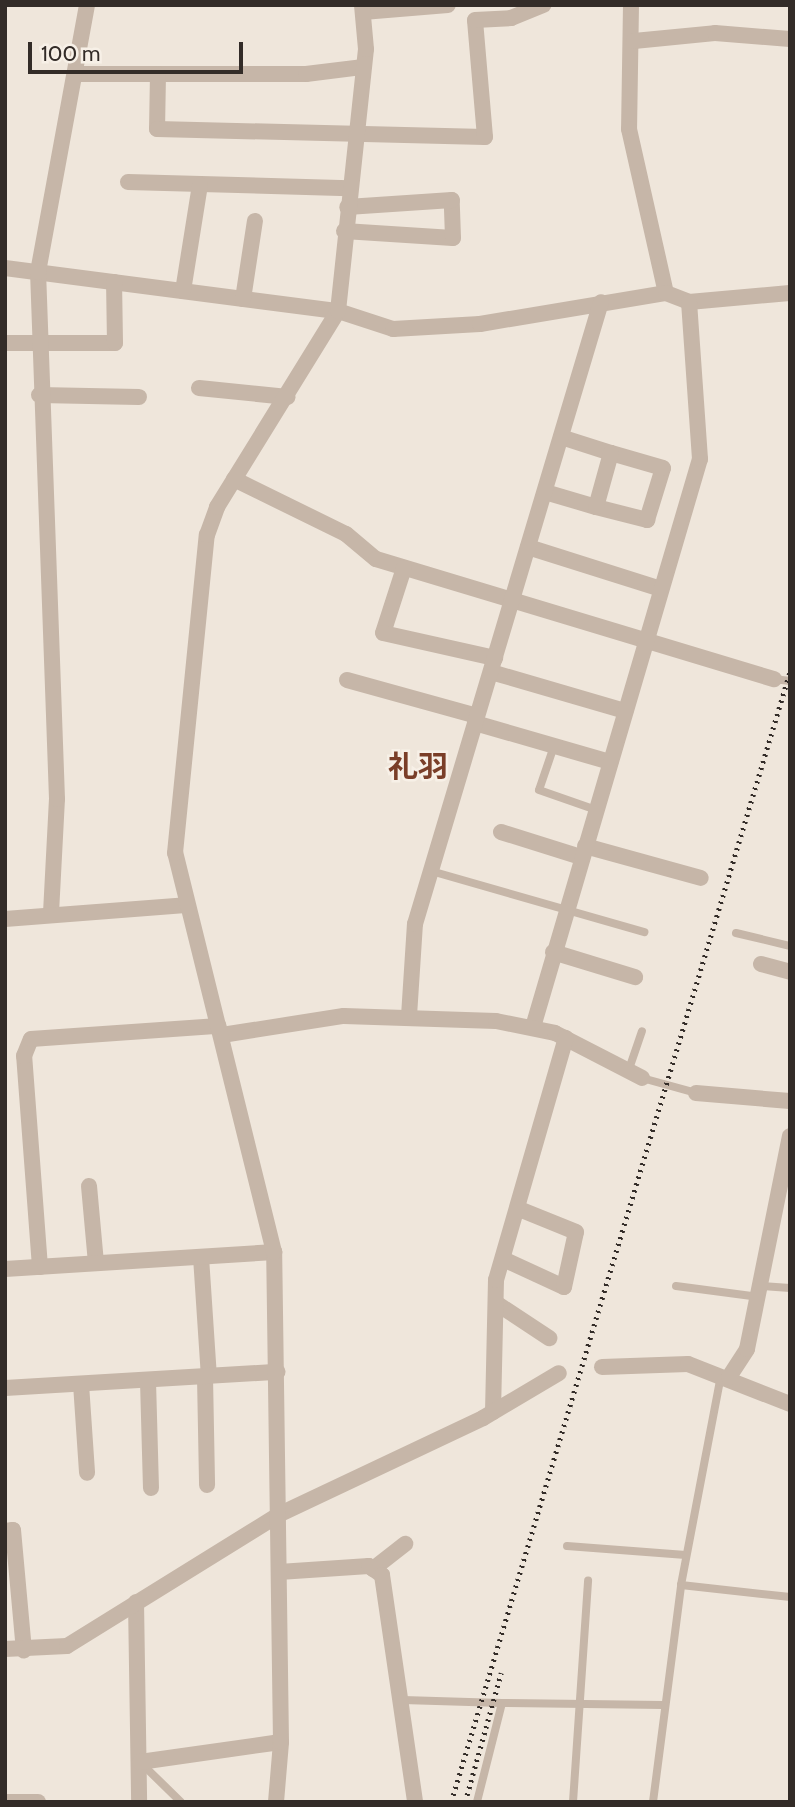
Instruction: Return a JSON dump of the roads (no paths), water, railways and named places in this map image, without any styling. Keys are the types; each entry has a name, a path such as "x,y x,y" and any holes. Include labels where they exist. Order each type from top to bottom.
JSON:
{"street":[{"path":"51,913 57,799 39,395 38,272 88,5"},
{"path":"276,1802 281,1741 278,1371 274,1252 220,1030 185,905 176,853 197,586 207,535 234,479 288,397 338,311 346,207 362,67 363,9 447,5"},
{"path":"158,74 157,129 354,139 485,137 475,20 511,18 544,5"},
{"path":"631,5 634,41 629,129 666,293"},
{"path":"634,41 715,33 790,39"},
{"path":"75,74 362,67"},
{"path":"128,182 349,188"},
{"path":"183,291 200,185"},
{"path":"344,231 453,238 452,200 346,207"},
{"path":"243,299 255,220"},
{"path":"5,268 338,311 393,329 436,328 666,293 689,302 790,293"},
{"path":"5,344 115,343 114,282"},
{"path":"409,1016 415,924 601,302"},
{"path":"533,1027 700,459 689,302"},
{"path":"199,388 288,397"},
{"path":"39,395 139,397"},
{"path":"545,492 647,520 663,468 561,437"},
{"path":"596,507 611,453"},
{"path":"234,479 404,568 512,604 782,680"},
{"path":"528,547 661,589"},
{"path":"404,568 383,633 493,665 625,711"},
{"path":"346,680 610,762"},
{"path":"501,832 701,878"},
{"path":"5,919 51,913 185,905"},
{"path":"553,952 635,977"},
{"path":"761,964 790,972"},
{"path":"40,1267 24,1056 31,1038 220,1030 344,1016 409,1016 533,1027 566,1038 635,1075"},
{"path":"493,1412 495,1303 503,1259 566,1038"},
{"path":"696,1093 790,1101"},
{"path":"725,1375 747,1349 790,1136"},
{"path":"89,1186 96,1263"},
{"path":"503,1259 564,1287 576,1232 519,1209"},
{"path":"5,1269 274,1252"},
{"path":"201,1257 207,1377 207,1485"},
{"path":"495,1303 550,1338"},
{"path":"602,1367 688,1364 725,1375 790,1404"},
{"path":"5,1388 278,1371"},
{"path":"5,1649 67,1646 278,1515 493,1412 559,1373"},
{"path":"148,1381 151,1488"},
{"path":"80,1384 87,1473"},
{"path":"5,1531 13,1530 24,1650"},
{"path":"373,1569 405,1544"},
{"path":"279,1572 373,1569 382,1575 403,1700 415,1802"},
{"path":"136,1602 139,1802"},
{"path":"139,1762 281,1741"},
{"path":"5,1802 38,1802"}],"lane":[{"path":"554,746 540,790 596,810"},
{"path":"431,871 644,932"},
{"path":"736,933 790,946"},
{"path":"642,1031 635,1075 696,1093"},
{"path":"676,1286 760,1291 790,1288"},
{"path":"653,1802 663,1705 685,1555 725,1375"},
{"path":"567,1546 685,1555"},
{"path":"573,1802 588,1581"},
{"path":"681,1585 790,1597"},
{"path":"403,1700 663,1705"},
{"path":"477,1802 502,1703"},
{"path":"139,1762 181,1802"}],"railway":[{"path":"451,1802 790,671"},
{"path":"465,1802 501,1673"}],"district":[{"name":"礼羽","path":"418,767"}]}
